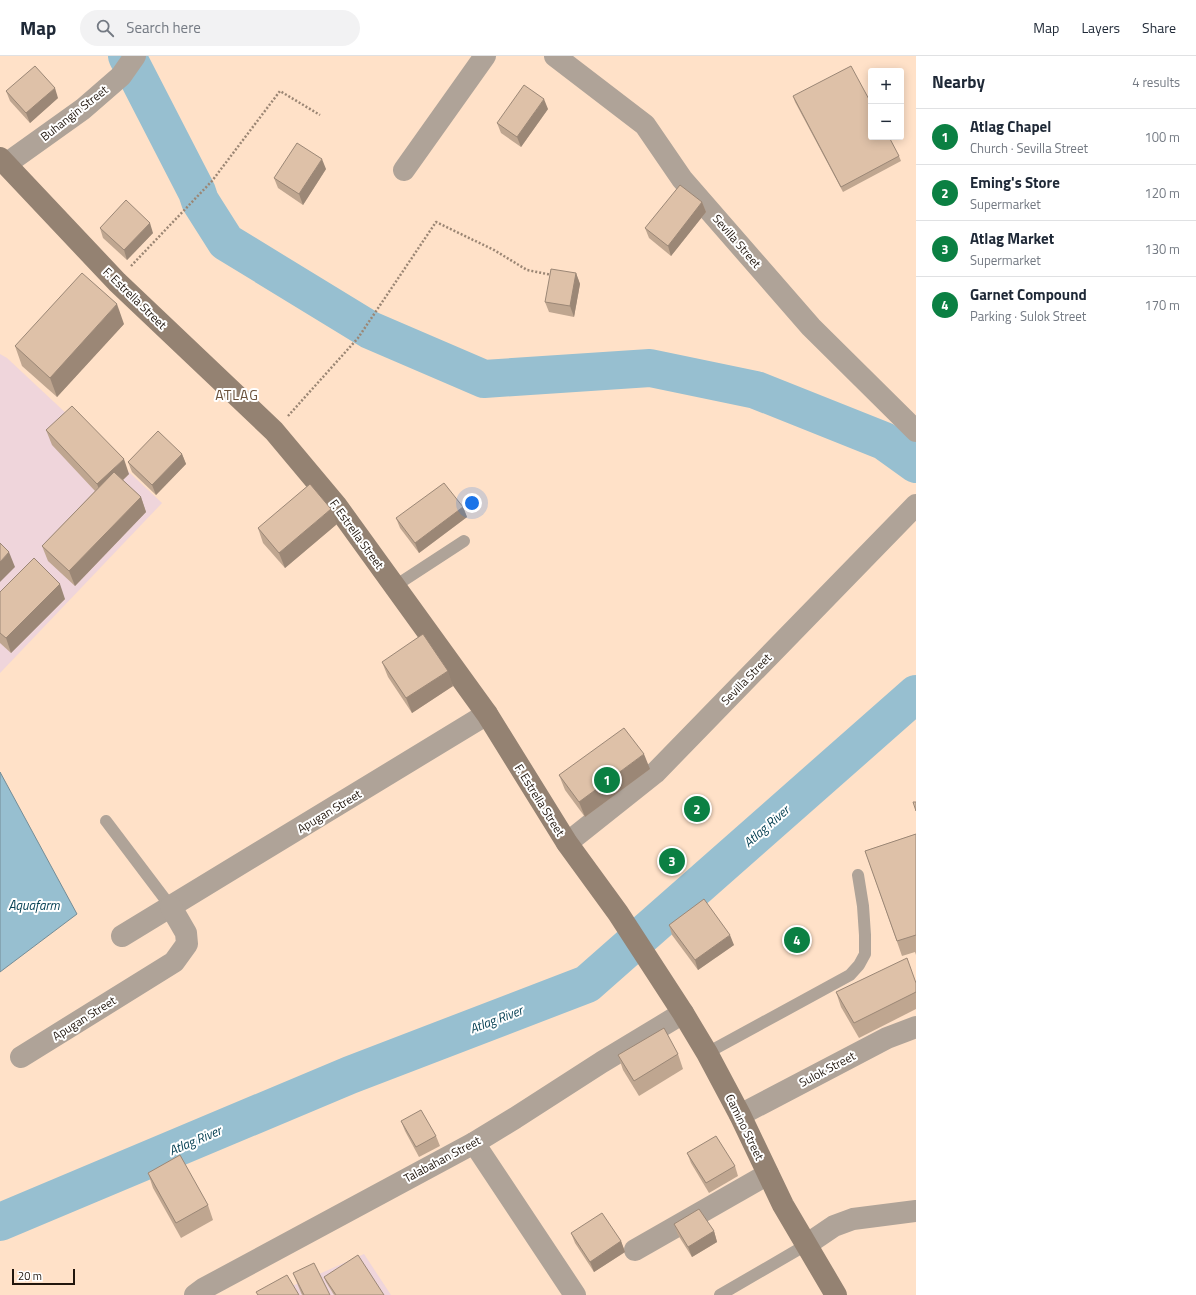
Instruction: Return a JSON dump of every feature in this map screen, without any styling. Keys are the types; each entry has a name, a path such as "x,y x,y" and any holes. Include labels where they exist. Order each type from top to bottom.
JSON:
{"main road":[{"name":"F. Estrella Street","path":"3,161 117,282 274,431 336,505 487,714 567,844 618,913 650,961"},
{"name":"Camino Street","path":"650,961 707,1053 740,1115 783,1205 836,1295"}],"street":[{"name":"Buhangin Street","path":"3,161 83,109 121,76 135,56"},
{"path":"404,170 485,56"},
{"name":"Sevilla Street","path":"555,56 645,125 682,178 811,327 916,431"},
{"name":"Sevilla Street","path":"567,844 655,773 916,505"},
{"name":"Apugan Street","path":"122,936 487,714"},
{"name":"Apugan Street","path":"21,1057 174,962 187,944 186,933 171,907"},
{"name":"Talabahan Street","path":"194,1295 474,1143 683,1013"},
{"name":"Sulok Street","path":"740,1115 887,1038 916,1027"},
{"path":"474,1143 575,1295"},
{"path":"635,1250 768,1174"},
{"path":"806,1245 834,1226 853,1218 916,1211"}],"lane":[{"path":"395,586 464,541"},
{"path":"106,821 171,907"},
{"path":"707,1053 850,975 865,954 863,906 858,875"},
{"path":"720,1295 806,1245"}],"path":[{"path":"117,282 188,204 212,181 280,91 320,115"},
{"path":"274,431 358,338 436,222 494,250 527,270 556,276"}],"shaded area":[{"path":"0,354 7,358 162,503 0,673"},
{"path":"364,1254 391,1295 272,1295"}],"water":[{"name":"Aquafarm","path":"0,772 77,914 0,972"}],"building":[{"path":"35,66 55,88 26,113 6,91"},
{"path":"851,66 868,97 868,140 891,140 899,156 841,187 793,96"},
{"path":"524,85 544,99 517,137 497,123"},
{"path":"297,143 322,159 299,194 274,178"},
{"path":"680,185 702,202 668,246 645,228"},
{"path":"126,200 150,223 124,250 100,228"},
{"path":"551,269 576,273 570,306 545,302"},
{"path":"82,273 117,304 50,378 15,346"},
{"path":"72,406 124,459 97,484 46,430"},
{"path":"158,431 182,454 152,485 128,462"},
{"path":"114,472 141,497 69,571 42,546"},
{"path":"444,483 463,507 415,543 396,518"},
{"path":"310,484 331,509 279,553 258,528"},
{"path":"0,543 9,552 0,562"},
{"path":"34,558 60,584 6,638 0,633 0,592"},
{"path":"423,634 448,671 406,698 382,662"},
{"path":"624,728 644,754 579,802 559,775"},
{"path":"913,802 916,802 916,811"},
{"path":"916,834 916,935 897,941 865,851"},
{"path":"704,899 730,935 695,960 669,925"},
{"path":"907,958 916,983 916,992 854,1023 836,992"},
{"path":"664,1028 678,1054 634,1081 618,1055"},
{"path":"421,1110 436,1136 416,1147 401,1121"},
{"path":"716,1136 735,1166 706,1183 687,1153"},
{"path":"180,1155 208,1205 176,1223 148,1173"},
{"path":"699,1209 714,1231 688,1247 674,1224"},
{"path":"602,1213 621,1241 590,1262 571,1233"},
{"path":"358,1255 384,1295 336,1295 324,1277"},
{"path":"314,1263 330,1295 304,1295 293,1273"},
{"path":"287,1275 299,1295 258,1295 256,1292"}],"waterway":[{"path":"127,56 197,192 200,201 226,242 370,330 484,379 650,368 756,390 884,441 916,464"},
{"name":"Atlag River","path":"0,1222 350,1075 587,984 916,694"}],"place":[{"name":"Atlag Chapel","path":"607,780"},
{"name":"Eming's Store","path":"697,809"},
{"name":"Atlag Market","path":"672,861"},
{"name":"Garnet Compound","path":"797,940"}],"district":[{"name":"ATLAG","path":"237,394"}]}
